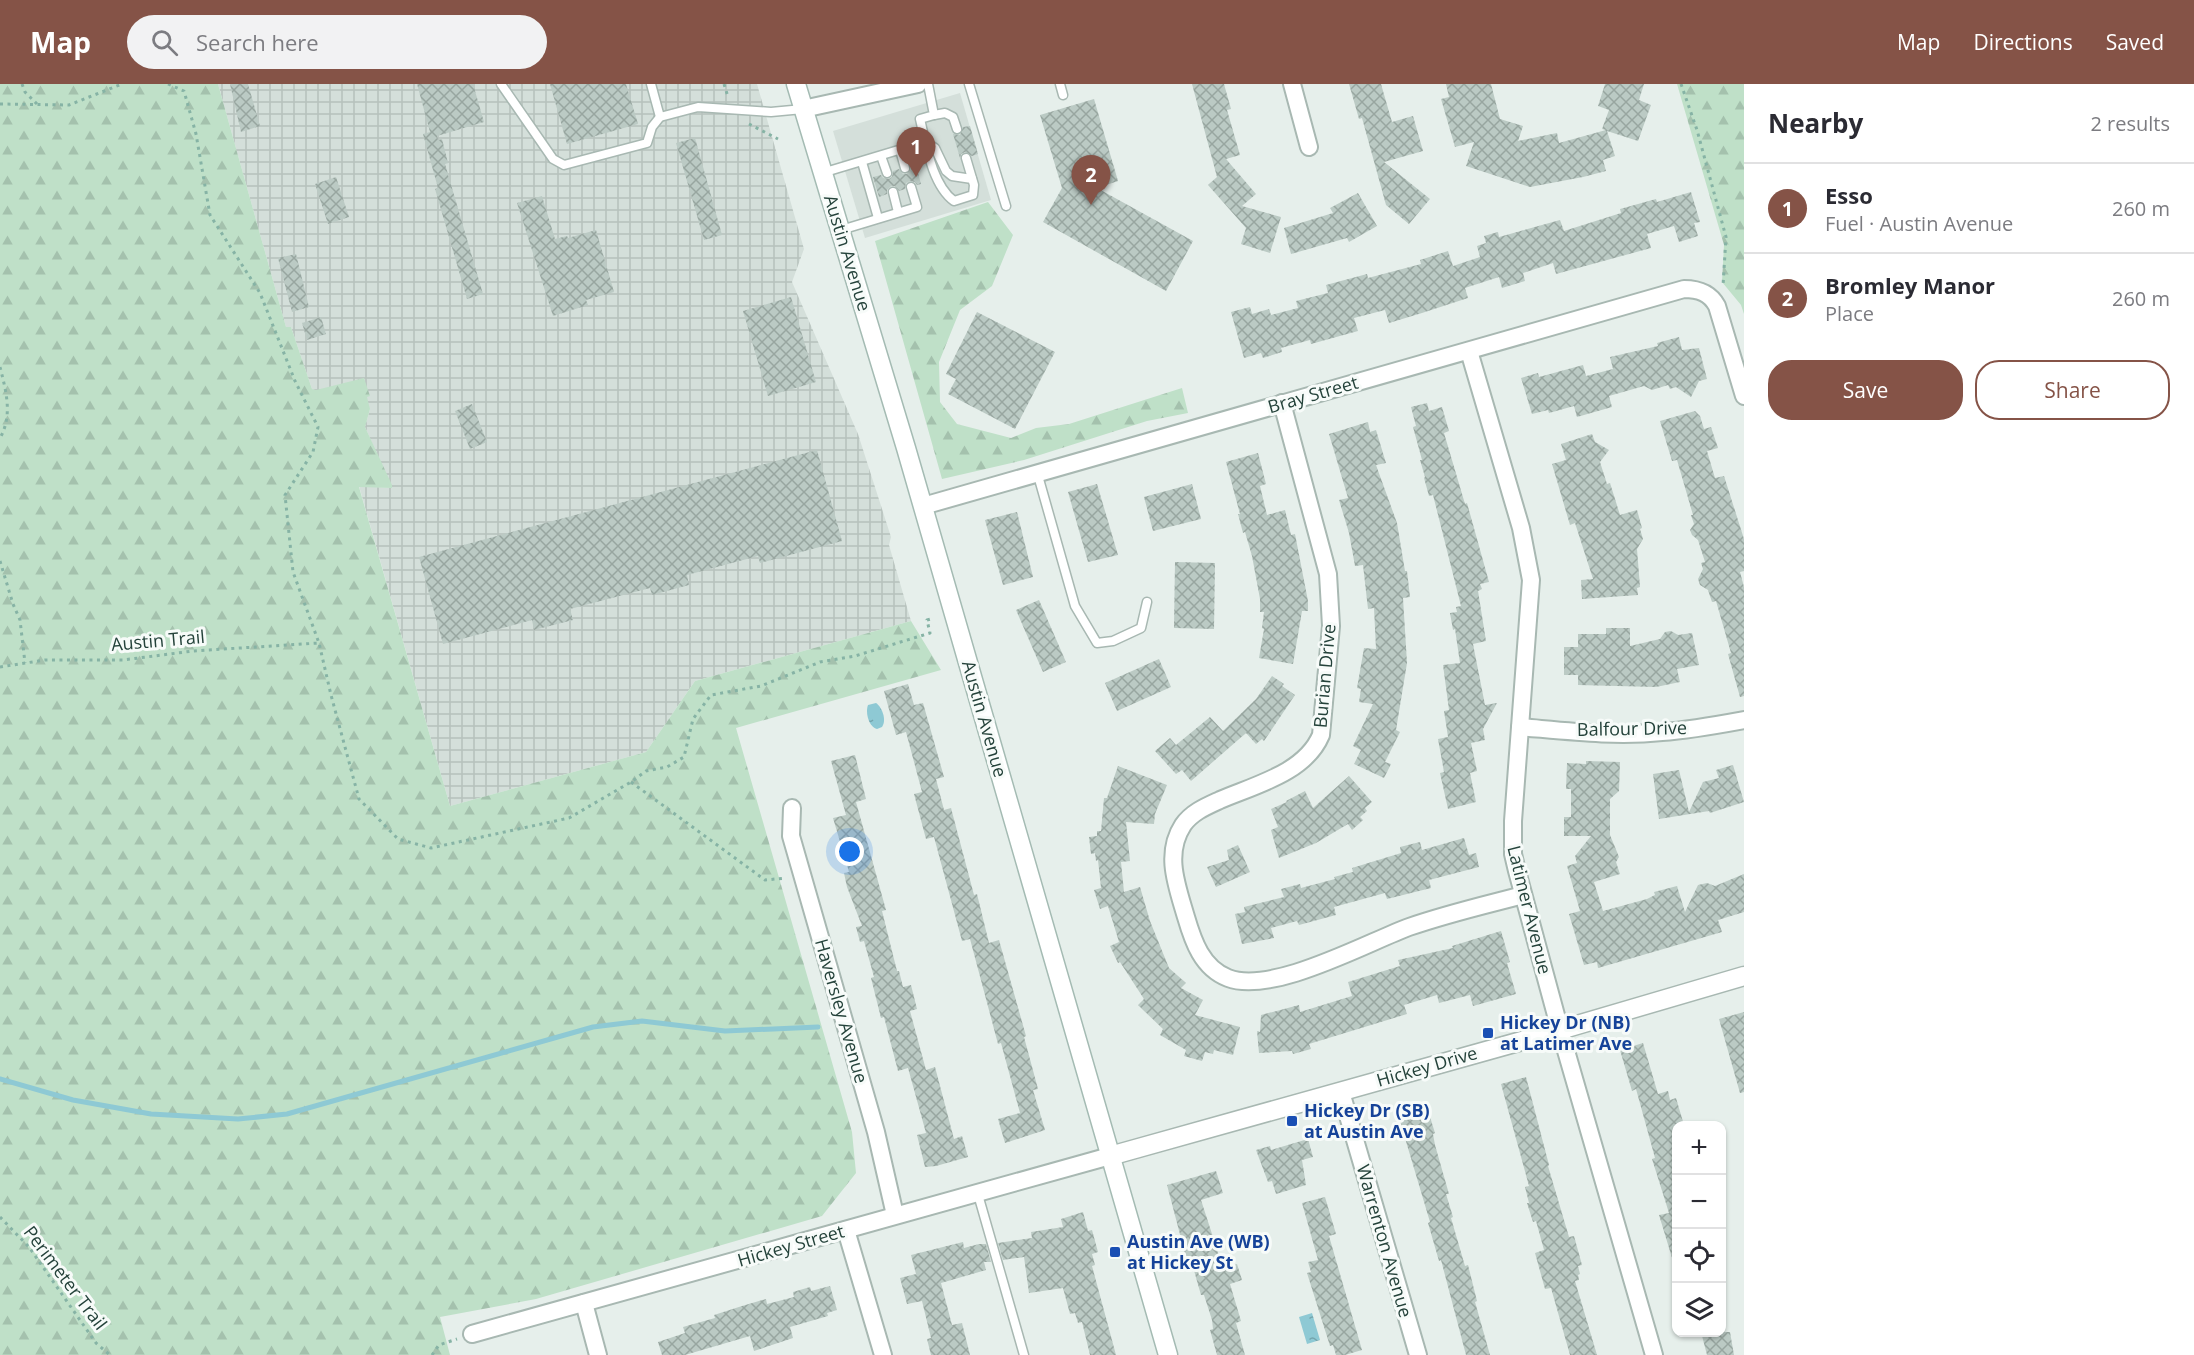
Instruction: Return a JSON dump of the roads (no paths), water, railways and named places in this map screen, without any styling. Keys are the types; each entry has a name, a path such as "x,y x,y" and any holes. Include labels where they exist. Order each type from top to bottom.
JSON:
{"main road":[{"name":"Austin Avenue","path":"796,84 923,506 1167,1355"},
{"name":"Hickey Drive","path":"1110,1156 1744,976"}],"street":[{"path":"802,109 918,84"},
{"path":"1292,84 1309,147"},
{"name":"Bray Street","path":"923,506 1677,290 1691,289 1704,292 1718,306 1744,396"},
{"name":"Latimer Avenue","path":"1469,351 1529,564 1531,598 1512,837 1513,854 1560,1030 1654,1355"},
{"name":"Burian Drive","path":"1282,404 1328,574 1331,626 1321,735 1316,747 1290,769 1207,805 1192,815 1184,824 1174,848 1173,876 1195,945 1216,971 1228,978 1259,981 1310,967 1410,927 1523,895"},
{"name":"Balfour Drive","path":"1520,727 1612,734 1661,733 1744,720"},
{"name":"Haversley Avenue","path":"792,808 791,836 876,1132 895,1215"},
{"name":"Warrenton Avenue","path":"1341,1092 1418,1355"},
{"name":"Hickey Street","path":"472,1334 846,1230 977,1191 1110,1156"},
{"path":"846,1230 883,1355"},
{"path":"584,1304 598,1355"}],"lane":[{"path":"501,84 553,159 564,165 647,143 649,134 660,117 698,107 771,112 802,109"},
{"path":"651,84 660,117"},
{"path":"918,84 934,115"},
{"path":"969,84 1006,206"},
{"path":"1060,84 1063,95"},
{"path":"957,129 953,117 945,113 920,119 938,181 947,196 954,201 973,195 972,178 966,158"},
{"path":"822,173 925,142 935,148 945,171 952,176 972,178"},
{"path":"900,150 905,168"},
{"path":"881,156 887,173"},
{"path":"861,162 878,218"},
{"path":"840,230 917,207 911,187"},
{"path":"893,192 898,212"},
{"path":"1038,472 1075,606 1097,643 1113,641 1141,628 1147,602"},
{"path":"977,1191 1024,1355"}],"water":[{"path":"876,703 884,717 882,727 877,729 870,723 867,712 868,705"},
{"path":"1312,1313 1320,1340 1307,1344 1299,1317"}],"waterway":[{"path":"0,1079 73,1100 151,1114 238,1119 287,1114 593,1027 642,1021 725,1031 818,1027"}],"place":[{"name":"Esso","path":"916,177"},
{"name":"Bromley Manor","path":"1091,205"},
{"name":"Hickey Dr (NB) at Latimer Ave","path":"1488,1033"},
{"name":"Hickey Dr (SB) at Austin Ave","path":"1292,1121"},
{"name":"Austin Ave (WB) at Hickey St","path":"1115,1252"}]}
